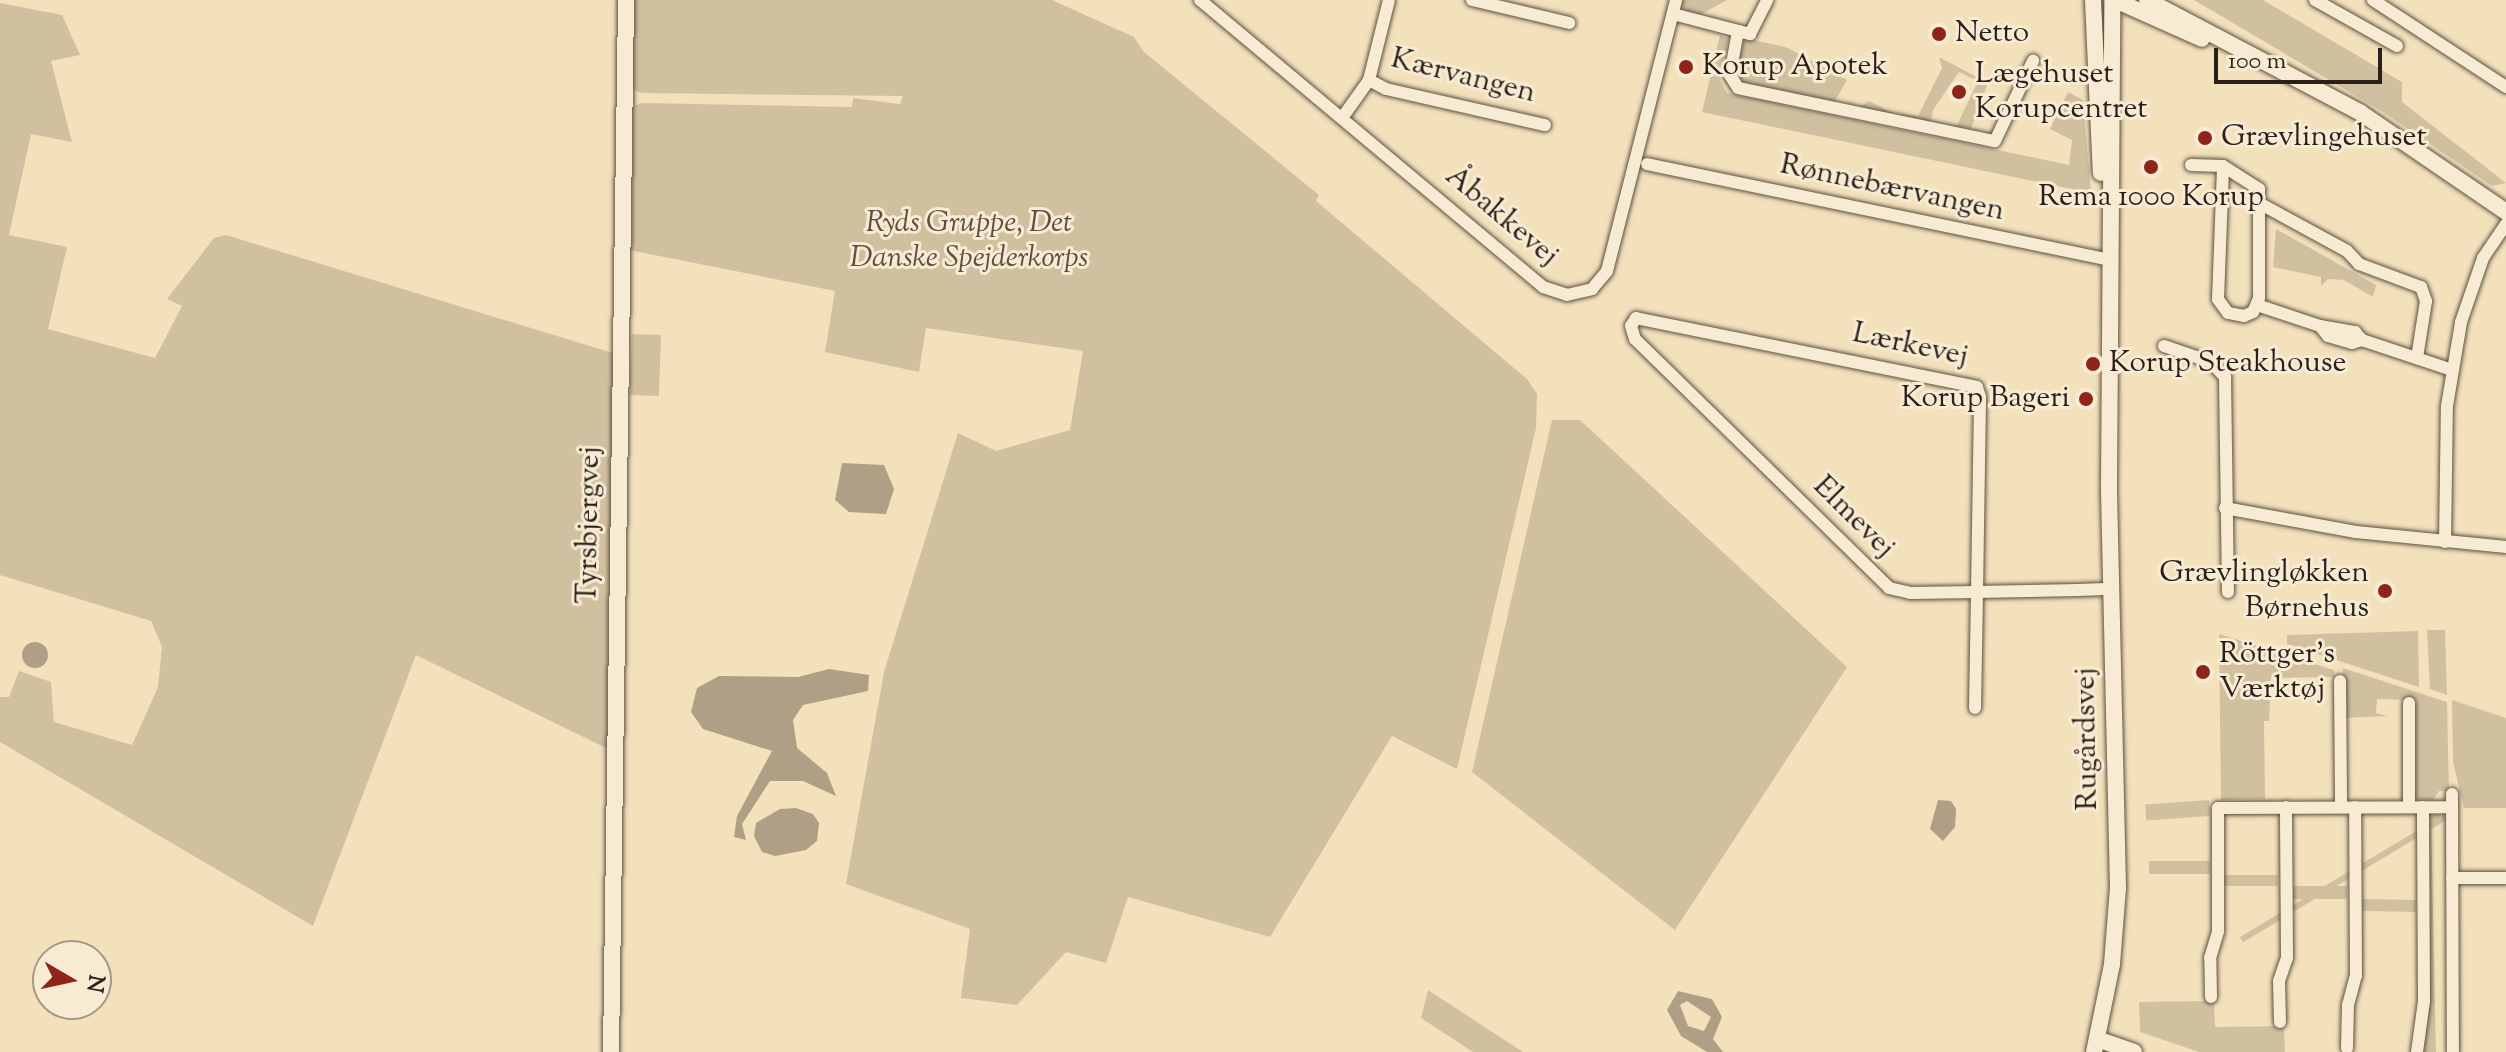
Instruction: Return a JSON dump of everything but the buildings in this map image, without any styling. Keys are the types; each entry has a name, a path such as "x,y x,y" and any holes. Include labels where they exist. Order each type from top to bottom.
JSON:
{"main road":[{"name":"Tyrsbjergvej","path":"611,1052 626,0"},
{"name":"Rugårdsvej","path":"2093,0 2107,260 2117,926 2095,1046"},
{"path":"2105,0 2104,109 2111,143"},
{"name":"Rugårdsvej","path":"2107,260 2113,0"},
{"path":"2113,0 2143,6 2267,63 2361,113 2506,212"},
{"path":"2111,89 2124,19 2143,6"},
{"path":"2095,1046 2134,1052"}],"street":[{"name":"Åbakkevej","path":"1200,0 1543,287 1581,294 1596,286 1609,266 1676,0"},
{"path":"1342,118 1369,80 1389,0"},
{"path":"1472,0 1569,23"},
{"path":"1673,14 1750,34 1767,0"},
{"path":"2315,0 2397,46"},
{"path":"2373,0 2506,87"},
{"path":"2375,33 2390,9"},
{"path":"1738,31 1730,75 1738,88 1995,141 2033,61"},
{"name":"Kærvangen","path":"1369,80 1386,89 1545,125"},
{"path":"1661,167 1665,152"},
{"name":"Rønnebærvangen","path":"1647,164 2107,260"},
{"path":"2191,165 2223,166 2254,182 2259,203 2257,305 2250,314 2237,316 2224,310 2218,299 2223,166"},
{"path":"2259,203 2347,251 2359,264 2421,287 2426,301 2417,358"},
{"path":"2445,542 2452,370 2470,287 2506,224"},
{"path":"2257,305 2320,326 2355,332 2362,340 2452,370"},
{"name":"Lærkevej","path":"1632,321 1644,316 1977,387 1977,592"},
{"name":"Elmevej","path":"1632,321 1635,339 1884,585 1902,593 2112,589"},
{"path":"2164,346 2211,362 2223,371 2228,592"},
{"path":"2225,508 2445,542 2506,547"},
{"path":"1975,708 1977,592"},
{"path":"2340,681 2341,807"},
{"path":"2409,703 2409,807"},
{"path":"2211,997 2210,958 2218,931 2217,810 2423,807 2452,800 2453,1052"},
{"path":"2280,1022 2279,981 2287,958 2286,807"},
{"path":"2347,1048 2348,1005 2356,976 2355,807"},
{"path":"2417,1052 2424,1001 2423,807"},
{"path":"2452,878 2506,878"}],"green space":[{"name":"Ryds Gruppe, Det Danske Spejderkorps","path":"633,0 1052,0 1134,37 1144,52 1319,195 1316,201 1527,379 1537,394 1536,428 1457,769 1392,736 1270,937 1128,897 1106,963 1066,952 1017,1005 961,998 970,929 846,884 884,672 958,433 996,451 1070,430 1083,351 926,328 919,372 825,352 835,291 629,250 632,107 642,103 852,107 853,98 900,104 903,96 641,93 632,89"},
{"path":"1682,0 1727,0 1698,16 1685,12"},
{"path":"2194,0 2263,0 2402,82 2402,102 2506,183 2492,186 2380,110"},
{"path":"0,3 62,15 80,55 51,61 72,142 31,134 9,235 67,247 48,329 155,358 182,306 167,299 214,238 226,235 616,354 610,750 416,655 313,926 0,742 0,697 9,697 19,671 51,682 54,722 132,745 158,687 162,647 151,621 0,575"},
{"path":"1720,35 1728,39 1720,80 1727,93 2069,165 2072,140 2050,129 2068,92 2083,100 2091,193 1702,112"},
{"path":"1748,39 1786,47 1847,80 1835,101 1844,103 1742,82 1736,73 1741,46"},
{"path":"1939,57 1988,83 1970,131 1947,126 1957,125 1978,81 1959,72 1933,110 1931,121 1938,125 1857,109 1869,101 1895,114 1918,116 1942,68"},
{"path":"2276,229 2376,285 2373,297 2344,280 2328,279 2321,286 2321,277 2273,267"},
{"path":"632,334 661,335 659,396 630,395"},
{"path":"1552,420 1580,420 1847,667 1675,930 1472,772"},
{"path":"2427,630 2445,630 2447,695 2430,689"},
{"path":"2418,631 2419,687 2287,644 2287,635"},
{"path":"2219,634 2334,670 2335,677 2271,678 2269,721 2264,721 2265,799 2221,800"},
{"path":"2343,668 2447,702 2449,791 2439,791 2433,800 2414,799 2413,700 2377,699 2376,713 2388,716 2344,718"},
{"path":"2452,700 2506,718 2506,808 2464,808 2453,762"},
{"path":"2209,800 2210,816 2146,820 2145,804"},
{"path":"2428,815 2440,815 2440,821 2431,822 2436,1052 2422,1052 2423,1029 2428,1027"},
{"path":"2443,815 2446,820 2243,942 2240,937"},
{"path":"2149,861 2210,861 2210,874 2149,874"},
{"path":"2223,875 2278,875 2278,886 2223,886"},
{"path":"2293,886 2347,886 2347,899 2293,899"},
{"path":"2362,899 2416,900 2416,912 2362,911"},
{"path":"1428,990 1523,1052 1473,1052 1421,1018"},
{"path":"2214,1001 2215,1027 2284,1026 2285,1052 2199,1052 2140,1032 2139,1002"}],"shaded area":[{"path":"842,463 884,465 894,489 886,514 849,512 835,500"},
{"path":"35,642 44,646 48,655 44,664 35,668 26,664 22,655 26,646"},
{"path":"829,669 869,675 868,691 803,705 793,720 797,748 827,773 836,796 803,781 770,781 742,824 746,840 734,837 737,816 772,751 703,729 691,712 697,688 719,676 798,677"},
{"path":"1938,800 1951,801 1956,809 1955,827 1943,841 1930,829"},
{"path":"796,808 813,814 819,823 817,841 806,850 775,856 762,852 754,836 756,823 780,809"},
{"path":"1678,991 1712,999 1722,1017 1713,1039 1723,1052 1707,1052 1681,1036 1667,1010","holes":["1687,1001 1711,1017 1704,1031 1688,1026 1680,1005"]}],"place":[{"name":"Netto","path":"1939,34"},
{"name":"Korup Apotek","path":"1686,67"},
{"name":"Lægehuset Korupcentret","path":"1959,92"},
{"name":"Grævlingehuset","path":"2205,138"},
{"name":"Rema 1000 Korup","path":"2151,167"},
{"name":"Korup Steakhouse","path":"2093,364"},
{"name":"Korup Bageri","path":"2086,399"},
{"name":"Grævlingløkken Børnehus","path":"2385,591"},
{"name":"Röttger's Værktøj","path":"2203,672"}]}
